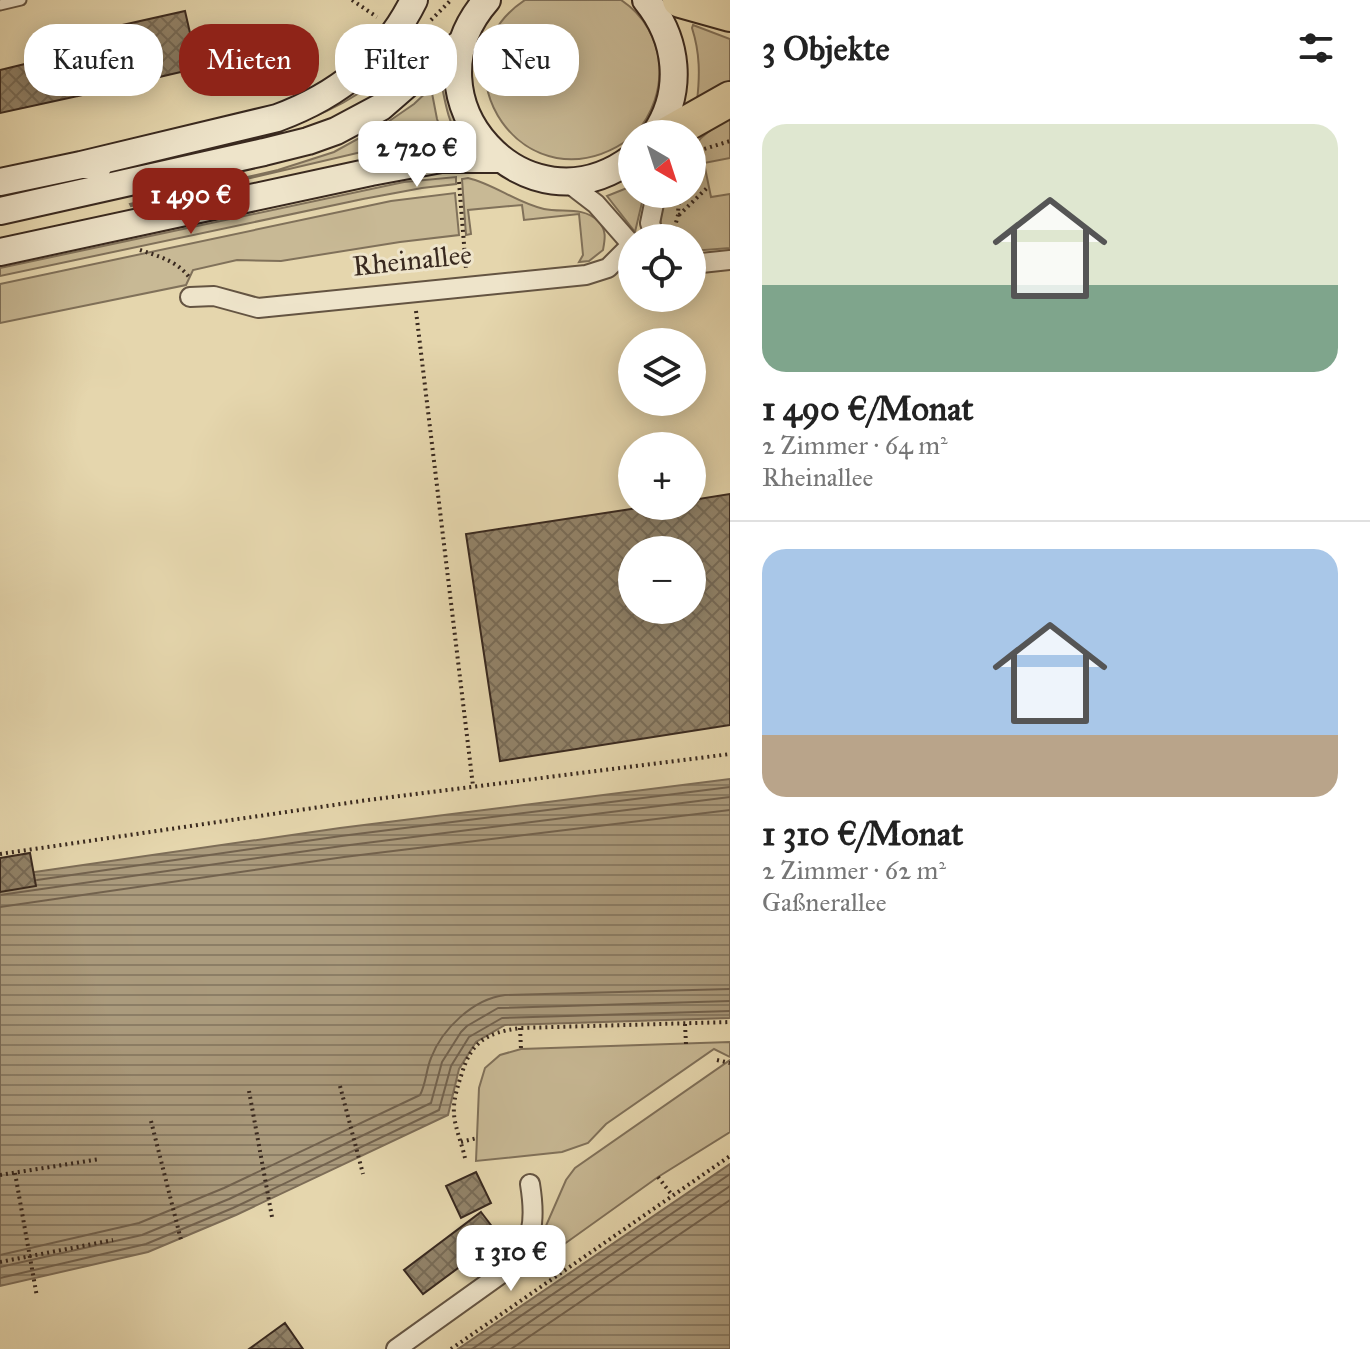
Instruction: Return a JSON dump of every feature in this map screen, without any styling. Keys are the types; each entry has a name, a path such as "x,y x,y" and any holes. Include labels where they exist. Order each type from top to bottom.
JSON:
{"highway":[{"path":"680,0 730,14"},
{"path":"677,120 730,99"}],"main road":[{"path":"0,182 277,118 304,108 330,94 367,64 396,30 414,0"},
{"path":"469,0 458,71 461,100 472,127 490,150 531,175 566,181 584,180 618,168"},
{"path":"0,211 308,141 336,131 381,107 465,35 487,0"},
{"path":"646,0 662,23 672,50 674,79 668,120"},
{"path":"0,252 441,159 501,159"},
{"path":"81,165 213,163"}],"street":[{"name":"Rheinallee","path":"566,181 596,204 618,229"},
{"name":"Rheinallee","path":"195,297 214,296 258,308 595,274 618,260"},
{"path":"706,263 730,260"},
{"path":"396,1349 514,1262 527,1245 533,1227 534,1205 530,1184"}],"lane":[{"path":"0,5 21,0"}],"path":[{"path":"352,0 381,19 376,24"},
{"path":"706,148 730,141"},
{"path":"678,215 709,186"},
{"path":"459,188 466,276"},
{"path":"676,224 678,208"},
{"path":"140,250 184,270 195,297"},
{"path":"414,293 473,786"},
{"path":"0,854 330,805 730,754"},
{"path":"465,1158 454,1114 457,1087 466,1058 479,1043 497,1031 730,1022"},
{"path":"685,1024 686,1044"},
{"path":"520,1028 521,1049"},
{"path":"717,1060 730,1063"},
{"path":"340,1086 363,1174"},
{"path":"249,1091 272,1217"},
{"path":"151,1121 181,1240"},
{"path":"461,1142 477,1138"},
{"path":"451,1349 730,1156"},
{"path":"0,1175 100,1159"},
{"path":"15,1173 37,1297"},
{"path":"658,1177 672,1195"},
{"path":"0,1262 113,1240"}],"shaded area":[{"path":"525,0 621,0 637,13 656,45 659,82 647,118 618,120 618,144 593,156 556,158 526,145 502,122 490,96 579,96 579,24 501,24"},
{"path":"693,25 730,39 730,81 697,101 699,64"},
{"path":"335,84 335,96 354,96 325,112 264,134 319,96"},
{"path":"422,96 433,96 447,144 407,144 370,150 130,204 278,170 334,152"},
{"path":"444,96 449,96 458,125 467,141 460,141 449,118"},
{"path":"730,114 730,158 706,163 706,134"},
{"path":"706,173 711,197 730,194 730,248 706,250 706,224 661,224 662,208 706,208"},
{"path":"456,177 456,184 363,199 0,276 0,268 404,182"},
{"path":"468,178 534,206 592,216 604,231 603,250 589,261 579,262 583,255 579,214 524,220 522,205 468,210 471,234 466,235 462,179"},
{"path":"618,192 618,208 641,208 637,224 629,224 607,196"},
{"path":"455,193 459,235 281,261 237,260 193,270 186,285 0,323 0,284 391,201"},
{"path":"730,1042 730,1057 714,1049 606,1124 588,1143 562,1152 476,1161 479,1088 485,1068 500,1055 521,1049"},
{"path":"730,1060 730,1132 658,1177 535,1265 531,1260 566,1180 575,1168"}],"water":[{"path":"730,779 730,1018 505,1025 476,1042 459,1069 448,1115 236,1215 148,1252 0,1286 0,877 340,828"},
{"path":"730,1164 730,1349 458,1349"}],"building":[{"path":"185,11 188,24 179,24 179,72 163,76 163,24 127,24"},
{"path":"24,64 24,96 78,96 0,113 0,70"},
{"path":"730,494 730,725 500,761 466,534 618,511 618,520 706,520 706,498"},
{"path":"30,853 36,886 0,892 0,858"},
{"path":"476,1172 491,1203 461,1218 446,1186"},
{"path":"481,1212 500,1237 423,1294 404,1270"},
{"path":"285,1323 303,1349 249,1349"}]}
